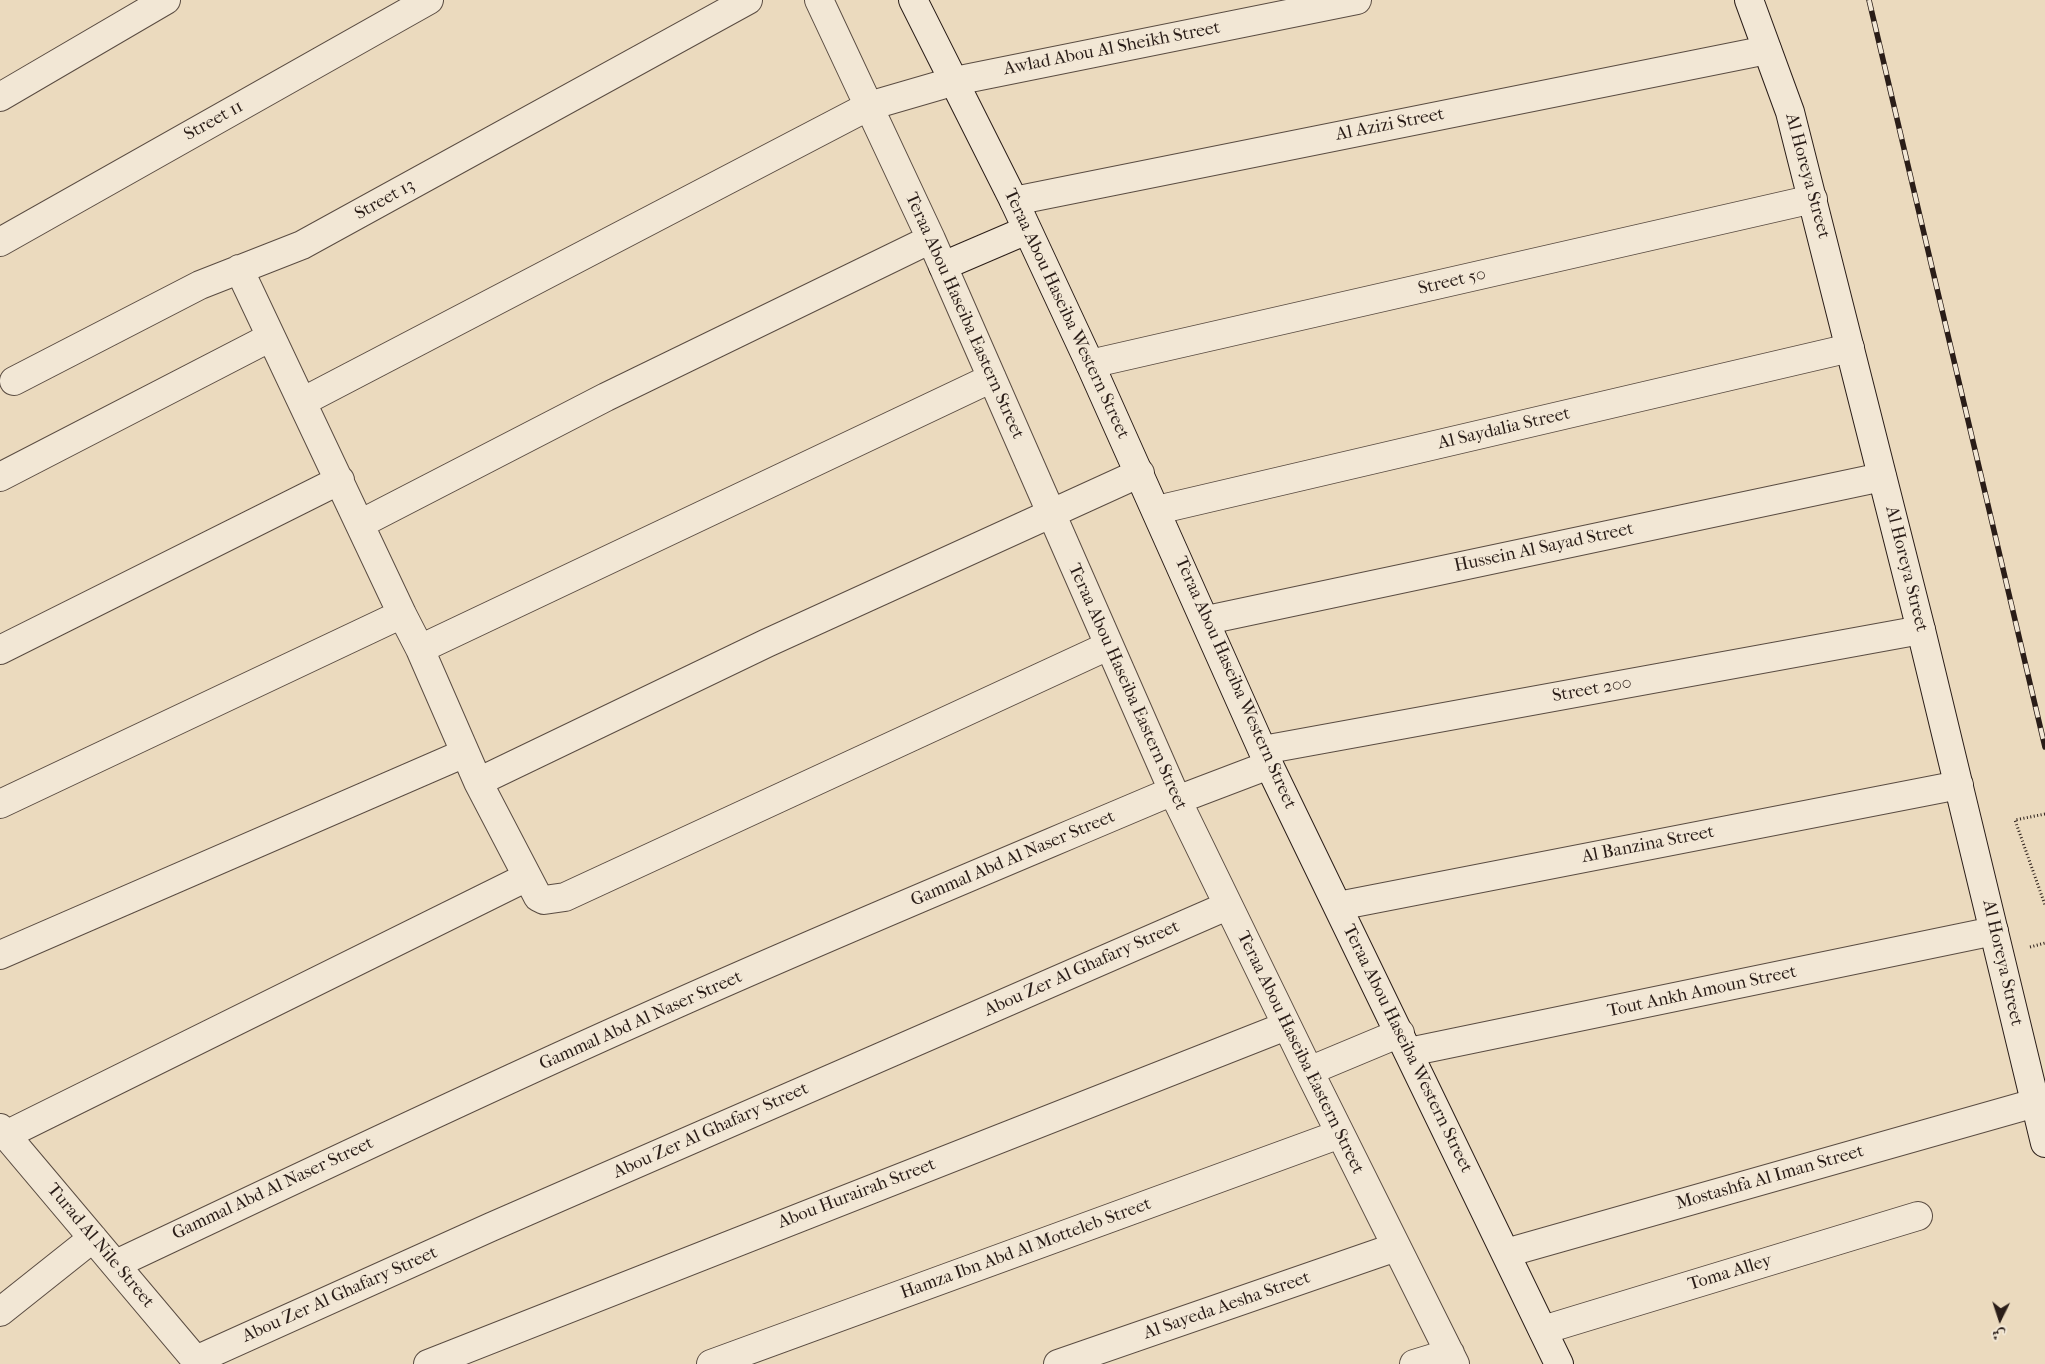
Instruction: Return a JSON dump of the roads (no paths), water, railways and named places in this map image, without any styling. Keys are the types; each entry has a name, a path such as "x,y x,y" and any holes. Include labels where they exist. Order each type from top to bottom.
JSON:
{"street":[{"path":"0,97 166,0"},
{"name":"Street 11","path":"0,242 429,0"},
{"name":"Street 13","path":"14,380 200,285 302,245 320,236 748,0"},
{"name":"Teraa Abou Haseiba Eastern Street","path":"819,0 931,239 1175,796 1308,1071 1452,1358"},
{"name":"Teraa Abou Haseiba Western Street","path":"913,0 1014,201 1157,510 1266,757 1559,1364"},
{"name":"Awlad Abou Al Sheikh Street","path":"302,402 869,106 955,81 1357,0"},
{"name":"Al Horeya Street","path":"1749,0 1790,112 1813,200 1921,630 2045,1143"},
{"name":"Al Azizi Street","path":"1014,201 1767,50"},
{"name":"Street 50","path":"1090,364 1813,200"},
{"path":"943,266 1027,230"},
{"path":"360,524 606,397 931,239"},
{"path":"239,269 270,338 420,649 478,782 527,877 538,896 544,900 555,900 565,897 1108,646"},
{"path":"0,478 270,338"},
{"name":"Al Saydalia Street","path":"1157,510 1850,348"},
{"path":"420,649 992,378"},
{"path":"478,782 767,643 1140,473"},
{"name":"Hussein Al Sayad Street","path":"1206,620 1882,476"},
{"path":"0,650 340,480"},
{"path":"0,804 402,614"},
{"name":"Street 200","path":"1175,796 1266,757 1921,630"},
{"path":"0,955 465,753"},
{"name":"Al Banzina Street","path":"1338,906 1959,785"},
{"name":"Gammal Abd Al Naser Street","path":"116,1264 378,1140 640,1020 904,905 1175,796"},
{"path":"3,1132 527,877"},
{"name":"Abou Zer Al Ghafary Street","path":"198,1362 500,1223 1227,906"},
{"name":"Tout Ankh Amoun Street","path":"1308,1071 1405,1043 1994,931"},
{"name":"Abou Hurairah Street","path":"428,1364 1286,1026"},
{"name":"Mostashfa Al Iman Street","path":"1506,1253 2035,1103"},
{"name":"Turad Al Nile Street","path":"3,1132 198,1362"},
{"name":"Hamza Ibn Abd Al Motteleb Street","path":"711,1364 1340,1134"},
{"name":"Toma Alley","path":"1543,1330 1918,1216"},
{"path":"0,1312 93,1238"},
{"name":"Al Sayeda Aesha Street","path":"1058,1364 1396,1247"},
{"path":"1414,1364 1452,1358"}],"railway":[{"path":"1869,0 2045,747"}]}
